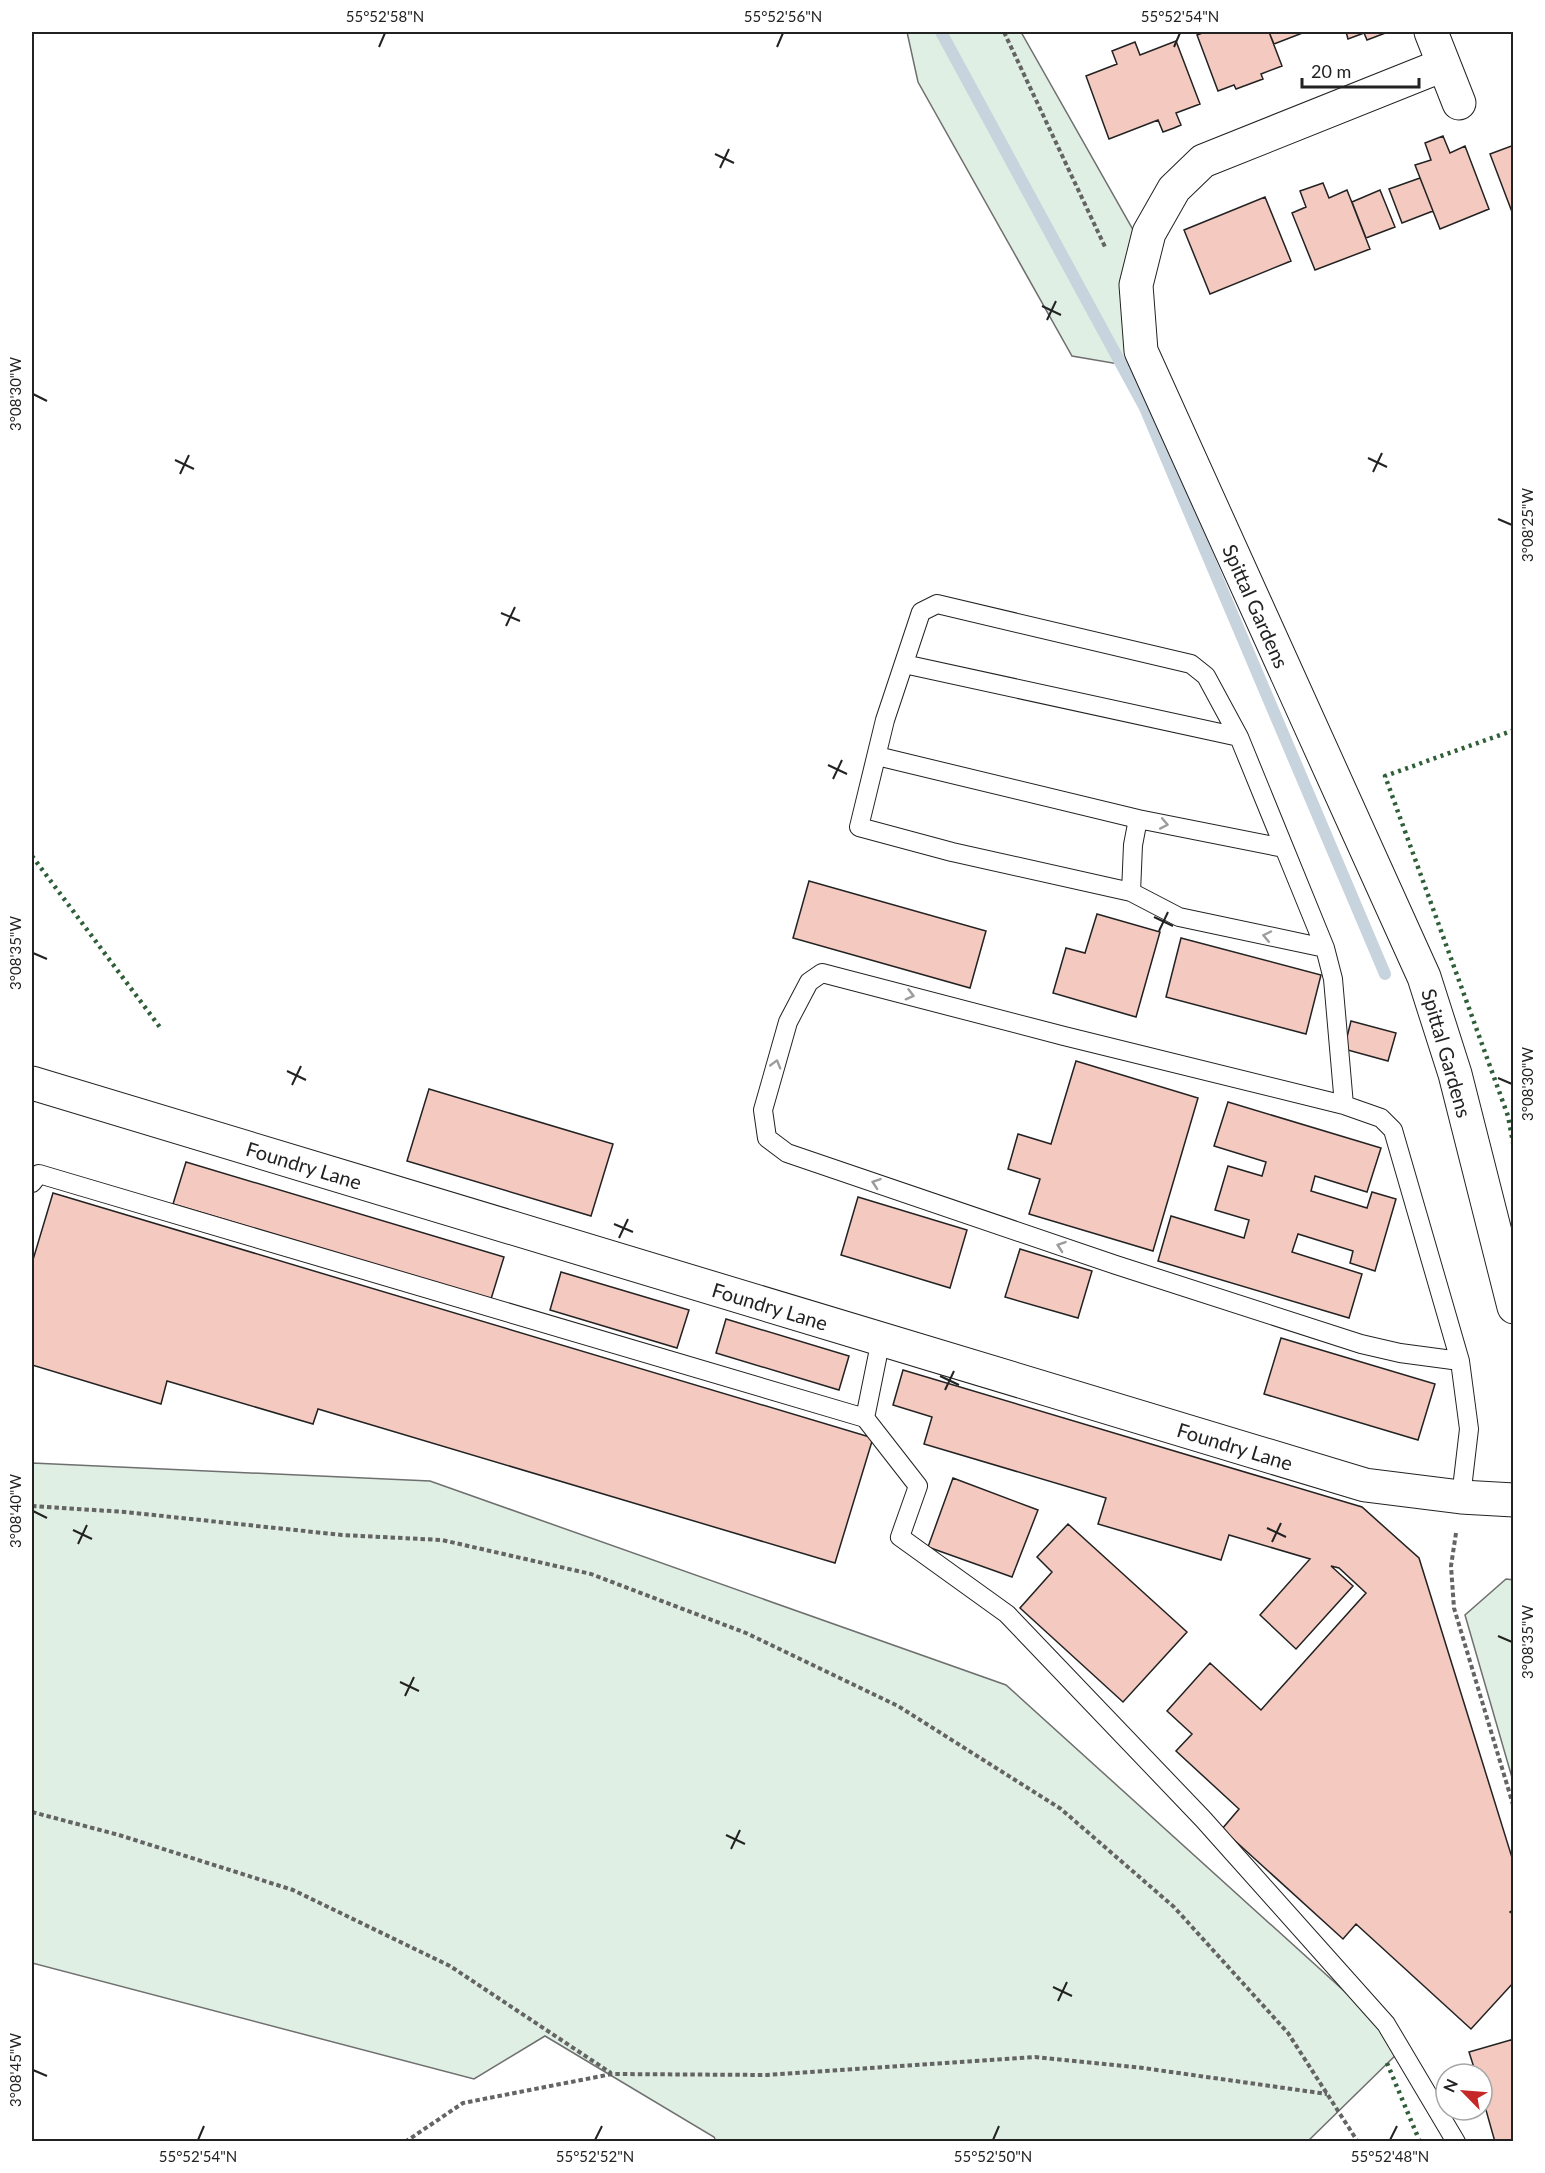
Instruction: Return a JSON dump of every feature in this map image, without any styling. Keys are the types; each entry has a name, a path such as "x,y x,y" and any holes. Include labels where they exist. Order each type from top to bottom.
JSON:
{"street":[{"path":"1431,32 1459,104"},
{"name":"Spittal Gardens","path":"1443,65 1203,161 1174,189 1149,233 1136,285 1141,351 1424,977 1455,1074 1514,1307"},
{"name":"Foundry Lane","path":"32,1083 1365,1485 1461,1497 1514,1500"}],"lane":[{"path":"1325,948 1179,917 1131,892 952,852 858,827 885,720 921,612 937,604 1191,664 1206,676 1239,737 1325,948 1333,979 1344,1105"},
{"path":"904,664 1239,737"},
{"path":"876,756 1138,819 1284,848"},
{"path":"1131,892 1133,845 1138,819"},
{"path":"1460,1361 1400,1353 1361,1344 1116,1265 787,1154 767,1138 763,1110 788,1022 809,982 822,973 1344,1105 1381,1118 1393,1130 1460,1361 1469,1429 1461,1497"},
{"path":"32,1183 39,1174 866,1418 918,1486 900,1537 1007,1614 1203,1819 1386,2024 1456,2142"},
{"path":"866,1418 881,1339"}],"path":[{"path":"1004,32 1118,276 1136,285"},
{"path":"1461,1497 1451,1566 1454,1608 1514,1808"},
{"path":"32,1506 125,1512 342,1535 442,1540 591,1574 746,1633 897,1706 1060,1809 1174,1907 1288,2034 1358,2142"},
{"path":"32,1812 119,1835 293,1890 450,1965 612,2074"},
{"path":"405,2142 463,2103 612,2074 767,2075 1035,2058 1143,2068 1328,2094"}],"green space":[{"path":"907,32 1021,32 1153,265 1130,366 1072,356 918,82"},
{"path":"32,1463 430,1481 1006,1685 1405,2046 1308,2141 716,2141 714,2137 545,2036 474,2079 32,1963"},
{"path":"1506,1579 1514,1580 1513,1781 1465,1615"}],"building":[{"path":"1205,32 1269,32 1282,66 1261,74 1263,79 1236,89 1234,85 1218,91 1197,35"},
{"path":"1269,32 1305,32 1274,44"},
{"path":"1346,32 1388,32 1367,40 1364,33 1348,39"},
{"path":"1176,41 1200,104 1176,113 1181,125 1174,128 1163,132 1158,120 1109,139 1086,76 1117,64 1112,51 1135,42 1140,55"},
{"path":"1443,136 1450,153 1465,146 1489,209 1440,229 1415,165 1431,160 1425,143"},
{"path":"1514,145 1514,211 1512,212 1490,154"},
{"path":"1420,178 1433,211 1402,223 1389,189"},
{"path":"1323,183 1329,198 1347,190 1370,249 1315,270 1292,213 1306,207 1300,191"},
{"path":"1380,190 1395,227 1366,238 1352,202"},
{"path":"1265,197 1291,261 1210,294 1184,230"},
{"path":"809,881 986,931 970,988 793,938"},
{"path":"1097,914 1160,932 1136,1017 1053,993 1066,948 1085,953"},
{"path":"1181,938 1321,975 1306,1034 1166,997"},
{"path":"1351,1021 1396,1033 1388,1061 1344,1049"},
{"path":"1076,1061 1198,1098 1153,1251 1029,1214 1040,1179 1008,1169 1018,1134 1051,1144"},
{"path":"429,1089 613,1144 591,1216 407,1161"},
{"path":"1228,1102 1381,1148 1367,1192 1315,1176 1311,1191 1367,1208 1372,1192 1396,1199 1375,1271 1350,1263 1353,1251 1298,1234 1292,1252 1362,1274 1349,1318 1158,1261 1171,1216 1244,1238 1249,1220 1215,1210 1228,1166 1262,1176 1266,1162 1214,1146"},
{"path":"186,1162 504,1257 491,1299 173,1204"},
{"path":"53,1193 873,1438 835,1563 318,1409 313,1424 167,1381 161,1404 32,1365 32,1263"},
{"path":"858,1197 967,1230 950,1288 841,1255"},
{"path":"1020,1249 1092,1271 1078,1318 1005,1297"},
{"path":"561,1272 689,1310 677,1348 550,1310"},
{"path":"726,1319 849,1356 839,1390 716,1353"},
{"path":"1281,1338 1435,1384 1418,1440 1264,1394"},
{"path":"903,1370 1362,1507 1419,1558 1514,1864 1514,1909 1510,1912 1514,1915 1514,1982 1471,2029 1356,1924 1343,1939 1222,1829 1239,1809 1176,1751 1192,1734 1167,1711 1210,1663 1261,1710 1366,1593 1339,1568 1331,1566 1353,1586 1296,1649 1260,1615 1310,1559 1229,1535 1221,1560 1098,1524 1106,1498 924,1444 932,1417 893,1405"},
{"path":"953,1478 1038,1510 1012,1577 928,1547"},
{"path":"1068,1524 1187,1632 1123,1702 1020,1608 1052,1572 1037,1557"},
{"path":"1514,2039 1514,2142 1495,2142 1489,2122 1494,2122 1494,2062 1472,2062 1469,2052"}],"waterway":[{"path":"941,32 1145,408 1385,974"}],"hedge":[{"path":"1514,730 1385,776 1508,1116 1514,1148"},
{"path":"32,856 162,1030"},
{"path":"1387,2063 1420,2142"}]}
